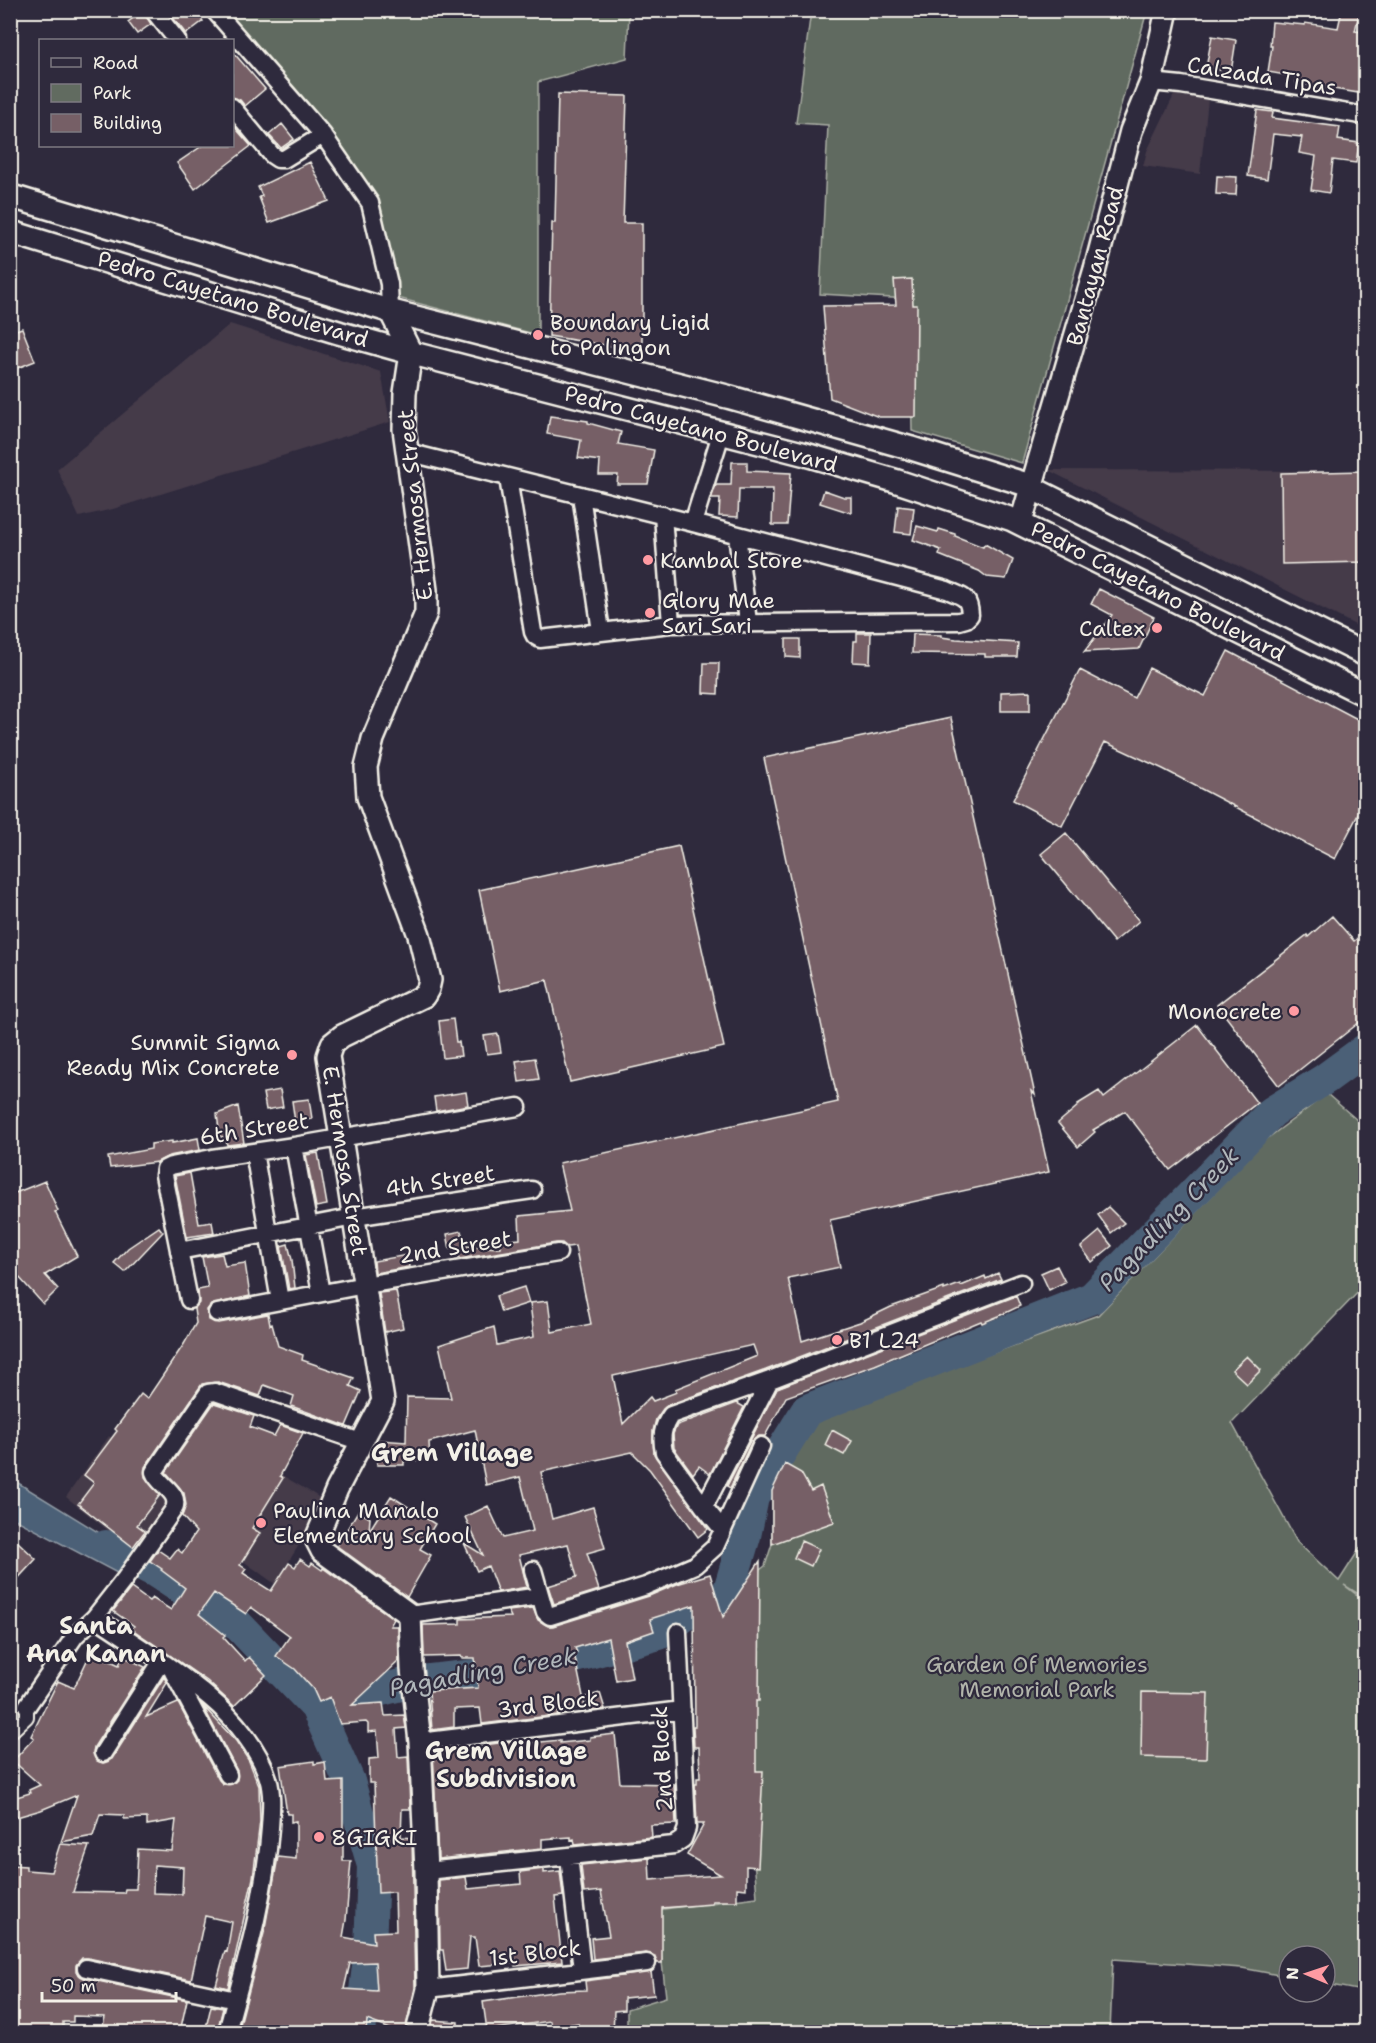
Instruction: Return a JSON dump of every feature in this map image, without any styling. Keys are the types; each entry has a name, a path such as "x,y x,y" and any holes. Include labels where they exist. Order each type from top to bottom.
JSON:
{"main road":[{"name":"Pedro Cayetano Boulevard","path":"10,195 390,310 729,397 910,448 1033,487 1365,655"},
{"name":"Pedro Cayetano Boulevard","path":"10,232 411,353 804,454 1021,522 1365,695"}],"street":[{"path":"153,10 176,39"},
{"path":"214,10 323,135 370,203 389,284 390,310 411,353"},
{"name":"Bantayan Road","path":"1021,522 1095,269 1131,131 1151,82 1167,10"},
{"name":"Calzada Tipas","path":"1151,82 1181,84 1365,116"},
{"path":"234,109 272,155 278,159 284,159 323,135"},
{"name":"E. Hermosa Street","path":"410,1615 322,1551 316,1539 361,1442 383,1401 328,1056 332,1044 342,1036 424,996 430,980 419,935 368,798 366,767 373,739 419,635 426,613 426,590 404,429 405,393 411,353"},
{"path":"693,523 721,434"},
{"path":"407,453 663,515 947,590 965,598 970,604 970,615 959,621 670,624 540,639 533,632 508,478"},
{"path":"581,495 601,631"},
{"path":"663,515 670,624"},
{"path":"737,535 748,622"},
{"name":"6th Street","path":"189,1300 165,1169 202,1160 518,1107"},
{"path":"294,1146 321,1293"},
{"path":"254,1152 279,1301"},
{"name":"4th Street","path":"179,1251 354,1217 532,1190"},
{"name":"2nd Street","path":"217,1313 365,1284 558,1253"},
{"path":"723,1530 664,1452 662,1443 664,1425 671,1415 770,1380 1021,1283"},
{"path":"704,1507 770,1380"},
{"path":"10,1733 27,1717 27,1706 75,1636 95,1617 124,1580 176,1504 174,1496 154,1472 206,1395 210,1392 361,1442"},
{"path":"533,1570 545,1612 550,1616 646,1586 695,1565 715,1547 761,1446"},
{"path":"417,2032 428,1989 426,1870 420,1742 410,1615 540,1596"},
{"path":"95,1617 211,1698 236,1723 257,1755 268,1779 272,1803 264,1884 227,2032"},
{"name":"2nd Block","path":"426,1870 674,1845 683,1839 687,1828 678,1632"},
{"path":"103,1753 166,1665"},
{"path":"166,1665 228,1776"},
{"name":"3rd Block","path":"420,1742 682,1710"},
{"path":"569,1857 582,1970"},
{"name":"1st Block","path":"428,1989 647,1963"},
{"path":"86,1968 236,2000"}],"shaded area":[{"path":"1174,95 1208,100 1200,174 1143,166 1147,151"},
{"path":"230,324 381,372 390,422 113,509 79,517 57,469"},
{"path":"1048,470 1365,471 1365,630"},
{"path":"109,1436 151,1469 170,1500 135,1552 66,1497"},
{"name":"Paulina Manalo Elementary School","path":"250,1456 322,1499 318,1514 275,1584 203,1532"}],"green space":[{"path":"223,11 629,11 627,58 538,82 538,335 398,298 374,193 301,101"},
{"path":"811,11 1147,11 1022,463 912,431 910,299 820,294 828,125 796,123"},
{"name":"Garden Of Memories Memorial Park","path":"1327,1094 1365,1127 1365,1285 1232,1423 1297,1542 1339,1581 1365,1543 1365,1598 1344,1585 1366,1602 1366,1983 1362,1991 1337,1986 1337,1944 1277,1944 1277,1975 1242,1968 1113,1959 1110,2032 627,2032 627,2009 666,1997 656,1910 757,1897 734,1599 749,1578 765,1566 772,1544 772,1491 785,1464 821,1415 1098,1315 1264,1141"}],"water":[{"path":"10,1478 132,1553 119,1574 11,1517"}],"building":[{"path":"167,10 195,10 203,21 186,34"},
{"path":"1342,10 1360,10 1355,31 1365,32 1365,94 1296,83 1297,77 1268,72 1272,46 1270,46 1272,22 1305,25 1305,23 1338,28"},
{"path":"143,11 151,24 137,34 128,22"},
{"path":"1212,36 1236,40 1231,72 1206,68"},
{"path":"234,53 265,89 245,106 240,100 234,98"},
{"path":"558,94 627,96 623,223 642,223 642,351 549,336"},
{"path":"1257,110 1273,112 1272,118 1340,127 1338,140 1359,143 1356,163 1333,160 1329,193 1311,190 1316,156 1299,153 1302,137 1273,134 1267,179 1248,176"},
{"path":"282,124 294,139 281,148 269,135"},
{"path":"234,126 251,146 195,189 177,163 201,147 234,147"},
{"path":"310,162 329,201 269,223 259,197 262,196 258,187"},
{"path":"1217,176 1237,177 1236,195 1216,194"},
{"path":"912,279 913,305 917,305 916,417 879,417 830,398 823,306 896,305 894,280"},
{"path":"22,328 35,361 10,371 10,332"},
{"path":"550,416 588,421 588,423 621,432 618,444 654,450 648,484 617,484 618,475 599,475 600,461 578,458 581,440 547,434"},
{"path":"732,462 747,462 747,471 791,473 787,525 772,525 773,489 739,489 738,517 719,516 720,499 711,499 716,485 731,485"},
{"path":"1365,471 1365,562 1282,564 1281,473"},
{"path":"824,490 851,497 851,513 820,503"},
{"path":"898,506 914,508 911,534 895,532"},
{"path":"917,526 955,534 955,536 983,547 985,544 1013,560 1006,579 987,577 979,571 939,555 941,550 913,540"},
{"path":"1099,589 1154,617 1139,649 1084,652 1112,615 1091,604"},
{"path":"857,633 871,633 870,663 853,662 854,641 857,641"},
{"path":"913,634 1018,643 1017,657 912,653"},
{"path":"786,639 800,639 800,658 786,657"},
{"path":"1228,651 1365,723 1365,801 1335,859 1163,769 1105,742 1062,826 1013,800 1080,670 1134,698 1149,668 1205,696"},
{"path":"704,663 719,663 718,694 703,693"},
{"path":"1030,691 1030,711 1001,711 1001,692"},
{"path":"951,718 1035,1095 1031,1091 1049,1172 830,1220 840,1267 788,1278 802,1341 860,1322 891,1307 944,1288 944,1290 960,1284 961,1286 998,1273 1001,1279 766,1370 668,1405 663,1409 656,1419 653,1431 654,1454 708,1529 698,1537 650,1470 632,1452 541,1472 552,1519 593,1507 605,1548 587,1553 599,1590 554,1604 548,1586 577,1577 568,1544 519,1555 527,1587 498,1592 488,1566 477,1571 464,1543 483,1555 465,1517 488,1506 503,1538 533,1531 520,1477 486,1485 475,1430 429,1442 430,1460 404,1461 404,1465 377,1465 380,1440 406,1442 407,1397 451,1398 439,1345 494,1327 497,1345 534,1337 530,1303 548,1301 552,1332 591,1324 575,1246 567,1247 562,1243 556,1243 459,1259 459,1248 450,1249 447,1234 461,1231 466,1246 501,1248 501,1241 520,1239 519,1216 570,1211 559,1163 838,1102 764,758","holes":["753,1345 757,1356 675,1389 677,1392 653,1401 650,1397 623,1424 613,1376"]},
{"path":"1066,833 1139,921 1114,942 1041,854"},
{"path":"679,846 724,1047 570,1082 547,980 500,991 479,890"},
{"name":"Monocrete","path":"1332,916 1354,941 1365,932 1365,1018 1279,1086 1217,1005 1307,935 1308,937"},
{"path":"453,1019 456,1042 459,1042 461,1056 443,1058 439,1021"},
{"path":"1197,1025 1257,1103 1170,1170 1125,1111 1093,1130 1095,1132 1078,1147 1058,1123 1078,1104 1099,1091 1104,1098"},
{"path":"498,1034 501,1052 487,1054 484,1036"},
{"path":"535,1058 539,1079 519,1082 516,1061"},
{"path":"280,1090 283,1107 266,1110 263,1093"},
{"path":"466,1092 468,1105 436,1111 434,1097"},
{"path":"309,1099 312,1119 295,1122 292,1101"},
{"path":"238,1106 244,1143 227,1145 225,1137 220,1137 217,1114"},
{"path":"198,1138 200,1150 169,1156 157,1162 110,1168 108,1157 151,1149 151,1144"},
{"path":"318,1153 327,1205 316,1207 306,1155"},
{"path":"190,1173 199,1224 212,1222 214,1233 187,1237 175,1176"},
{"path":"45,1181 58,1211 55,1212 77,1256 45,1275 58,1289 43,1304 10,1267 10,1195"},
{"path":"1108,1207 1124,1223 1111,1233 1098,1215"},
{"path":"159,1227 163,1232 125,1272 114,1263 128,1248"},
{"path":"1100,1231 1112,1246 1092,1262 1081,1247"},
{"path":"288,1244 295,1288 289,1289 281,1246"},
{"path":"222,1254 225,1266 245,1263 250,1296 211,1305 207,1310 209,1320 219,1323 268,1314 278,1346 303,1355 302,1360 354,1378 350,1386 361,1391 346,1426 291,1406 294,1396 264,1385 260,1396 218,1382 202,1384 145,1467 145,1477 160,1495 137,1525 145,1531 133,1547 78,1504 94,1483 84,1475 141,1394 147,1399 184,1344 196,1323 194,1309 199,1303 198,1290 208,1288 202,1257"},
{"path":"407,1255 409,1267 375,1273 374,1261"},
{"path":"1057,1266 1065,1282 1049,1290 1041,1273"},
{"path":"524,1287 529,1303 501,1312 496,1296"},
{"path":"396,1291 403,1328 385,1332 379,1293"},
{"path":"1016,1296 1020,1306 999,1316 786,1397 765,1436 759,1436 752,1441 730,1488 727,1486 777,1388"},
{"path":"1247,1356 1261,1370 1247,1384 1232,1370"},
{"path":"214,1403 254,1416 250,1427 274,1436 280,1425 303,1433 280,1476 283,1478 252,1528 260,1533 240,1565 246,1569 243,1573 271,1591 289,1563 295,1567 300,1559 310,1566 312,1563 322,1570 323,1568 394,1619 390,1626 398,1626 399,1661 352,1705 383,1703 385,1716 404,1715 406,1728 396,1729 398,1757 408,1756 410,1809 402,1809 401,1837 412,1838 415,1988 405,2032 398,2032 367,2020 366,2032 238,2032 264,1933 278,1857 296,1859 296,1821 291,1822 291,1814 287,1814 280,1766 314,1761 314,1764 325,1762 327,1782 343,1781 343,1861 351,1861 343,1937 374,1943 373,1932 396,1931 395,1892 378,1893 374,1783 369,1783 369,1759 379,1758 377,1731 368,1732 366,1722 340,1724 330,1697 319,1702 313,1689 295,1669 276,1656 290,1636 251,1607 246,1614 214,1593 199,1614 225,1635 223,1637 245,1661 249,1657 266,1675 234,1706 207,1681 132,1629 134,1626 113,1611 131,1588 149,1601 152,1598 171,1610 185,1588 150,1561 158,1550 170,1558 177,1549 182,1553 196,1532 182,1516 186,1505 184,1493 166,1472","holes":["375,1962 377,1991 344,1989 350,1963"]},
{"path":"737,1403 744,1407 710,1474 699,1466 693,1474 674,1448 673,1434 677,1425"},
{"path":"832,1430 852,1441 844,1455 825,1445"},
{"path":"785,1464 801,1473 811,1491 821,1486 834,1522 772,1544 772,1491"},
{"path":"391,1496 435,1524 420,1549 431,1555 407,1597 337,1546 358,1511 370,1518 369,1531"},
{"path":"17,1541 36,1559 10,1587 10,1548"},
{"path":"801,1541 819,1549 811,1566 794,1558"},
{"path":"760,1561 756,1771 763,1771 758,1867 746,1866 746,1889 737,1888 737,1901 712,1901 712,1904 662,1908 662,1963 657,1963 655,1956 646,1953 593,1959 591,1938 609,1936 601,1891 584,1893 581,1865 649,1858 650,1880 721,1875 687,1855 704,1824 697,1824 695,1784 697,1784 697,1778 700,1778 699,1747 694,1747 693,1726 695,1726 694,1605 650,1619 654,1631 625,1641 632,1678 616,1681 608,1638 575,1648 577,1652 574,1653 585,1706 558,1712 558,1715 482,1724 480,1708 454,1709 454,1727 432,1730 429,1691 478,1688 475,1658 424,1657 423,1625 460,1624 460,1619 511,1617 508,1611 533,1608 538,1620 548,1626 553,1626 710,1574 723,1617"},
{"path":"91,1652 119,1665 123,1656 145,1667 94,1747 93,1753 97,1761 103,1763 112,1759 164,1677 167,1683 146,1717 178,1703 219,1780 223,1784 232,1784 237,1780 237,1771 203,1706 236,1741 249,1761 259,1786 260,1821 253,1878 228,1988 216,1985 225,1951 227,1952 232,1922 205,1916 191,1980 88,1958 82,1958 76,1965 76,1972 84,1978 187,2000 180,2032 131,2032 103,2026 105,2017 73,2016 73,2022 63,2022 63,2032 10,2032 10,1865 26,1866 26,1870 51,1872 60,1844 89,1846 73,1892 124,1893 125,1889 136,1889 138,1849 172,1851 176,1820 147,1825 147,1818 124,1819 124,1815 100,1814 93,1836 61,1842 77,1795 41,1810 10,1819 10,1799 30,1793 29,1790 40,1785 13,1761 34,1738 31,1736 58,1681 74,1688","holes":["154,1865 183,1867 182,1894 153,1893"]},
{"path":"1142,1692 1208,1693 1206,1759 1141,1757"},
{"path":"600,1693 605,1709 591,1711 586,1697"},
{"path":"615,1734 620,1783 674,1784 676,1824 651,1825 652,1837 575,1845 571,1837 542,1839 542,1848 438,1859 433,1751 485,1747 484,1745 520,1740 521,1744 560,1740 560,1743 590,1740 590,1737"},
{"path":"544,1869 544,1873 560,1871 563,1896 555,1897 562,1962 479,1966 475,1937 470,1937 467,1969 446,1971 443,1950 440,1950 439,1880 466,1877 468,1889 521,1884 520,1872"},
{"path":"651,1972 654,1995 624,1998 624,2010 614,2011 613,2032 578,2032 578,2023 551,2027 550,2021 487,2030 483,2002 559,1991 586,1990 585,1981"},
{"path":"211,2006 223,2008 217,2032 205,2032"},
{"path":"433,2020 458,2022 458,2032 430,2032"}],"waterway":[{"name":"Pagadling Creek","path":"316,1707 412,1682 530,1669 659,1634 692,1610 726,1600 745,1536 753,1497 807,1410 1092,1298 1272,1112 1325,1079 1366,1049"},
{"path":"106,1546 156,1572 239,1626 316,1707 349,1781 373,1866 370,1950 360,2032"}],"place":[{"name":"Boundary Ligid to Palingon","path":"538,335"},
{"name":"Kambal Store","path":"648,560"},
{"name":"Glory Mae Sari Sari","path":"650,613"},
{"name":"Caltex","path":"1157,628"},
{"name":"Monocrete","path":"1294,1011"},
{"name":"Summit Sigma Ready Mix Concrete","path":"292,1055"},
{"name":"B1 L24","path":"837,1340"},
{"name":"Paulina Manalo Elementary School","path":"261,1523"},
{"name":"8GIGKI","path":"319,1837"}],"district":[{"name":"Grem Village","path":"452,1453"},
{"name":"Santa Ana Kanan","path":"96,1640"},
{"name":"Grem Village Subdivision","path":"506,1765"}]}
